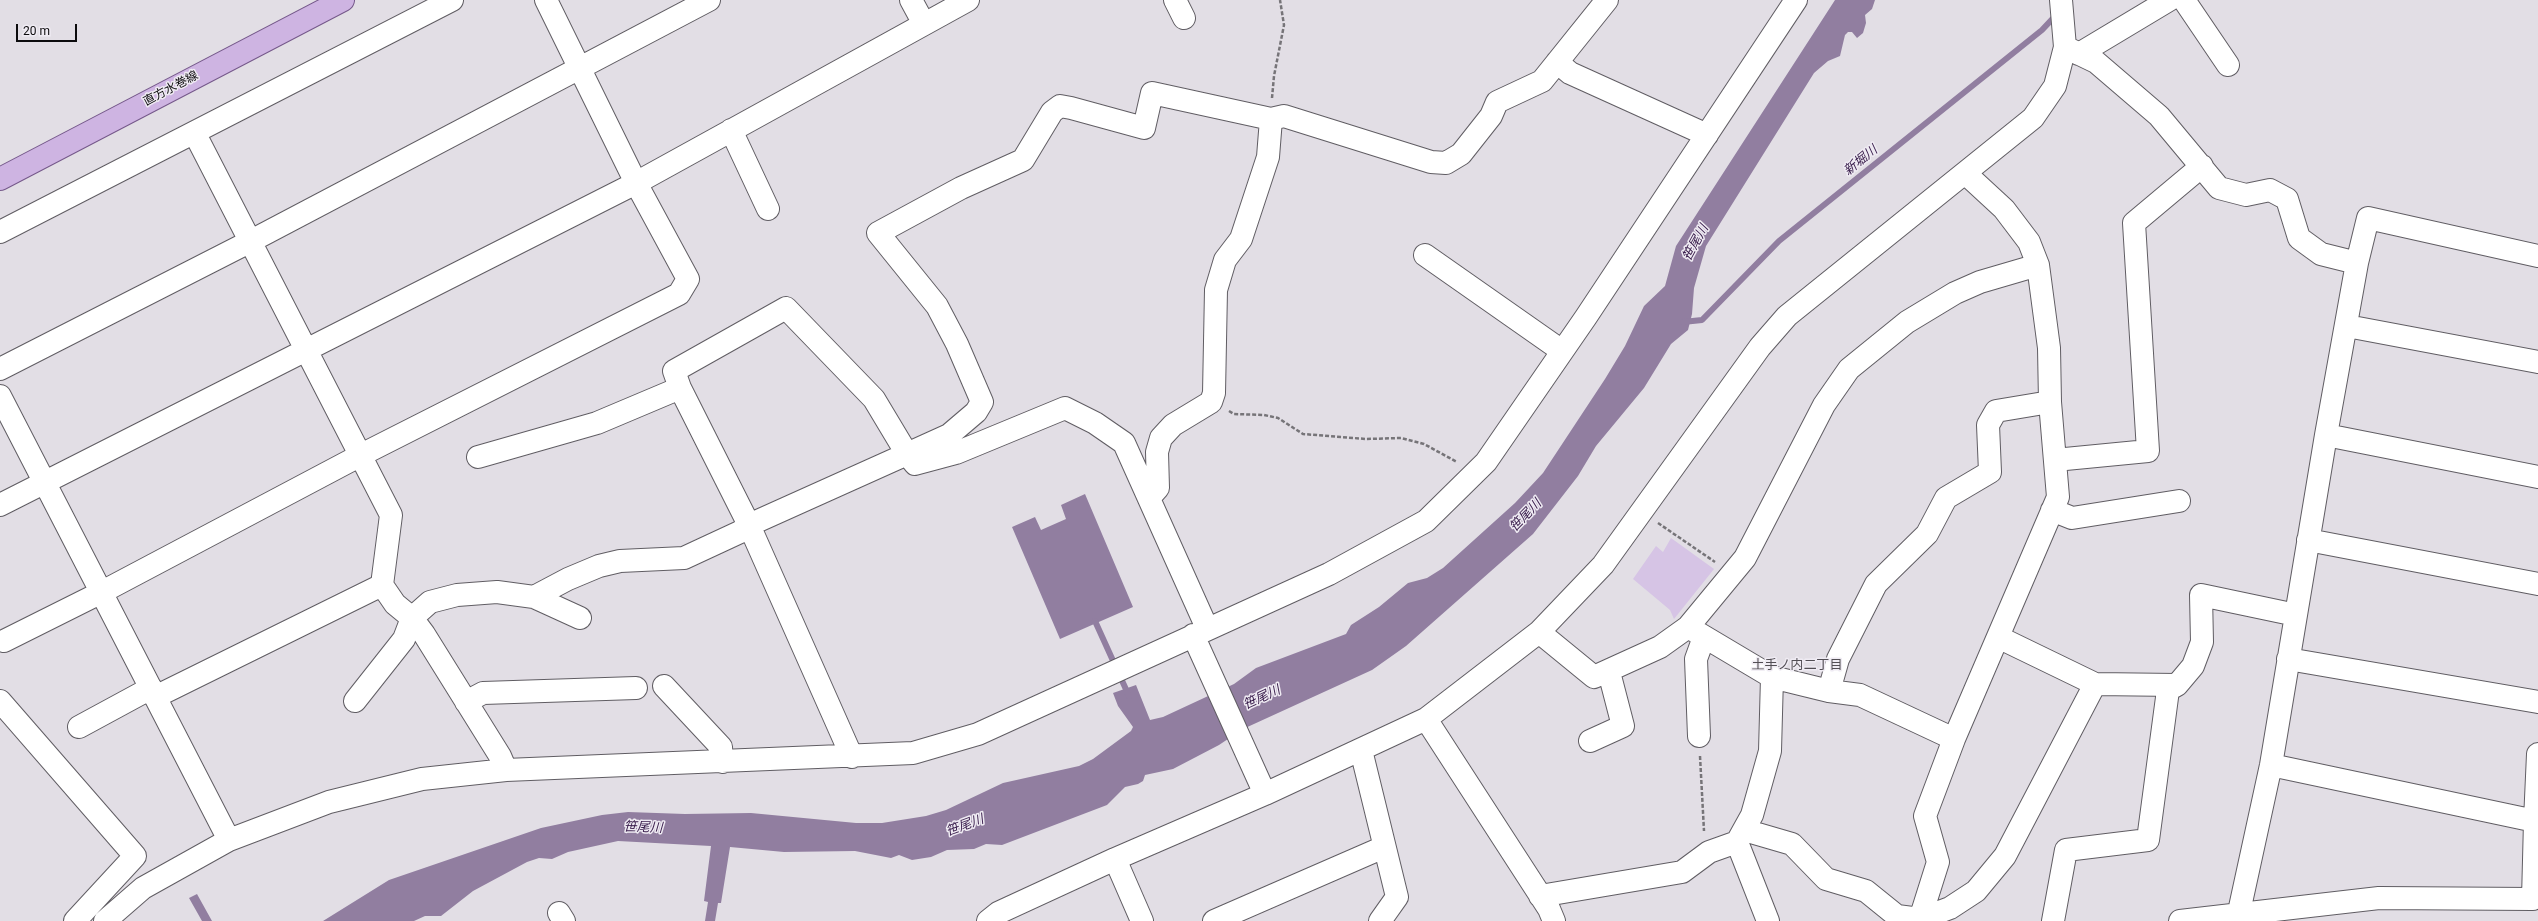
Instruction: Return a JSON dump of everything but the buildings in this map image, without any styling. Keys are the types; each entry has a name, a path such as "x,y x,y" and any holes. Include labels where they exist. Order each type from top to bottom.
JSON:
{"main road":[{"name":"直方水巻線","path":"0,179 342,0"}],"street":[{"path":"0,232 195,134 452,0"},
{"path":"4,640 102,592 361,455 679,294 688,279 636,183 581,68 546,0"},
{"path":"0,369 251,241 709,0"},
{"path":"911,0 924,24"},
{"path":"0,505 636,183 968,0"},
{"path":"534,597 568,579 599,566 620,561 684,558 740,532 749,525 949,436 976,412 982,402 957,344 937,306 878,233 962,188 1023,160 1052,112 1060,106 1144,128 1152,93 1271,119 1284,116 1431,162 1446,162 1461,154 1491,116 1497,102 1542,81 1606,0"},
{"path":"105,921 143,888 229,840 330,802 422,779 506,770 852,757 913,753 978,734 1329,574 1426,521 1486,462 1707,135 1796,0"},
{"path":"2061,0 2072,50"},
{"path":"988,918 1116,859 1262,788 1361,750 1426,719 1539,632 1603,566 1760,347 1787,316 2033,118 2055,86 2072,50 2169,0"},
{"path":"2184,0 2228,65"},
{"path":"2072,50 2096,62 2159,116 2219,188 2246,195 2270,190 2286,199 2299,238 2321,254 2357,263"},
{"path":"1557,62 1570,73 1707,135"},
{"path":"1149,498 1158,488 1157,452 1161,438 1173,425 1211,402 1214,393 1216,290 1225,260 1241,239 1268,157 1271,119"},
{"path":"731,130 768,208"},
{"path":"195,134 391,515 382,585 395,604 412,618 500,756 506,770"},
{"path":"2056,460 2148,451 2134,223 2202,166"},
{"path":"1920,919 1938,862 1925,816 1954,738 2058,497 2050,402 2049,348 2038,265 2029,242 2004,209 1965,173"},
{"path":"2237,917 2271,765 2326,435 2347,326 2357,263 2368,218 2538,256"},
{"path":"1425,255 1562,351"},
{"path":"1699,736 1696,632 1732,574 1745,558 1824,405 1849,369 1906,322 1955,293 1980,282 2038,265"},
{"path":"852,757 749,525 680,388 674,371 786,308 874,399 907,454 915,464 956,453 1065,408 1095,423 1124,443 1149,498 1200,632 1203,657 1262,788"},
{"path":"2347,326 2538,362"},
{"path":"478,457 596,423 680,388"},
{"path":"0,396 229,840"},
{"path":"1828,691 1838,659 1876,584 1927,534 1946,498 1990,472 1988,425 1996,411 2050,402"},
{"path":"2326,435 2538,477"},
{"path":"2052,510 2072,518 2179,501"},
{"path":"2308,540 2538,584"},
{"path":"79,727 382,585"},
{"path":"355,701 404,639 412,618 430,602 457,595 497,592 534,597 580,618"},
{"path":"2054,921 2066,850 2148,840 2168,690 2177,684 2193,666 2202,642 2201,595 2296,615"},
{"path":"1539,632 1594,677 1609,672 1660,647 1696,632"},
{"path":"1696,632 1772,677 1828,691 1860,695 1954,738"},
{"path":"1998,637 2095,684 2177,684"},
{"path":"2288,659 2538,702"},
{"path":"1590,741 1624,726 1609,672"},
{"path":"1540,896 1682,872 1708,852 1740,836 1752,815 1770,751 1772,677"},
{"path":"1740,836 1792,844 1826,878 1866,891 1897,916 1920,919 1950,908 1976,891 2005,856 2095,684"},
{"path":"664,686 721,747 722,762"},
{"path":"466,702 483,693 636,688"},
{"path":"0,701 135,856 75,921"},
{"path":"1426,719 1540,896 1554,921"},
{"path":"1361,750 1396,897 1380,921"},
{"path":"2180,921 2237,917 2379,898 2533,899 2538,754"},
{"path":"2271,765 2535,821"},
{"path":"1740,836 1768,921"},
{"path":"1214,921 1384,847"},
{"path":"1116,859 1142,921"}],"path":[{"path":"1271,119 1274,76 1284,25 1280,0"},
{"path":"1211,402 1234,414 1264,415 1278,418 1303,434 1366,439 1401,438 1424,444 1461,465 1473,475"},
{"path":"1641,512 1732,574"},
{"path":"1699,736 1704,842 1708,852"}],"shaded area":[{"path":"1671,538 1714,569 1674,619 1670,610 1633,579 1656,546 1663,552"}],"water":[{"name":"笹尾川","path":"1835,0 1875,0 1872,9 1865,15 1866,23 1863,33 1857,38 1852,32 1848,32 1845,35 1840,56 1828,61 1814,73 1706,246 1694,288 1692,314 1688,330 1671,344 1644,388 1596,446 1578,476 1533,534 1406,646 1372,670 1243,729 1219,745 1173,769 1145,775 1143,781 1138,784 1125,787 1107,805 1002,845 986,844 974,849 947,850 931,857 912,860 899,855 891,858 855,851 784,852 730,847 721,903 718,903 715,921 705,921 708,902 704,901 711,846 618,841 568,852 552,859 539,858 527,862 473,891 441,916 425,916 414,921 323,921 389,880 541,828 602,815 628,812 685,814 751,813 856,823 882,823 926,816 946,810 1003,783 1079,766 1093,759 1131,731 1133,727 1118,706 1113,693 1136,685 1150,720 1163,717 1234,684 1256,668 1346,634 1351,625 1379,607 1408,583 1427,578 1443,568 1515,503 1543,473 1625,346 1644,306 1665,286 1676,246"},
{"path":"1085,494 1133,607 1060,639 1012,527 1035,517 1041,530 1066,519 1061,505"},
{"path":"197,894 212,921 202,921 189,898"}],"waterway":[{"name":"新堀川","path":"1683,322 1702,320 1779,241 2042,30 2057,14"},
{"path":"1095,621 1129,696"}],"district":[{"name":"土手ノ内二丁目","path":"1797,666"}]}
